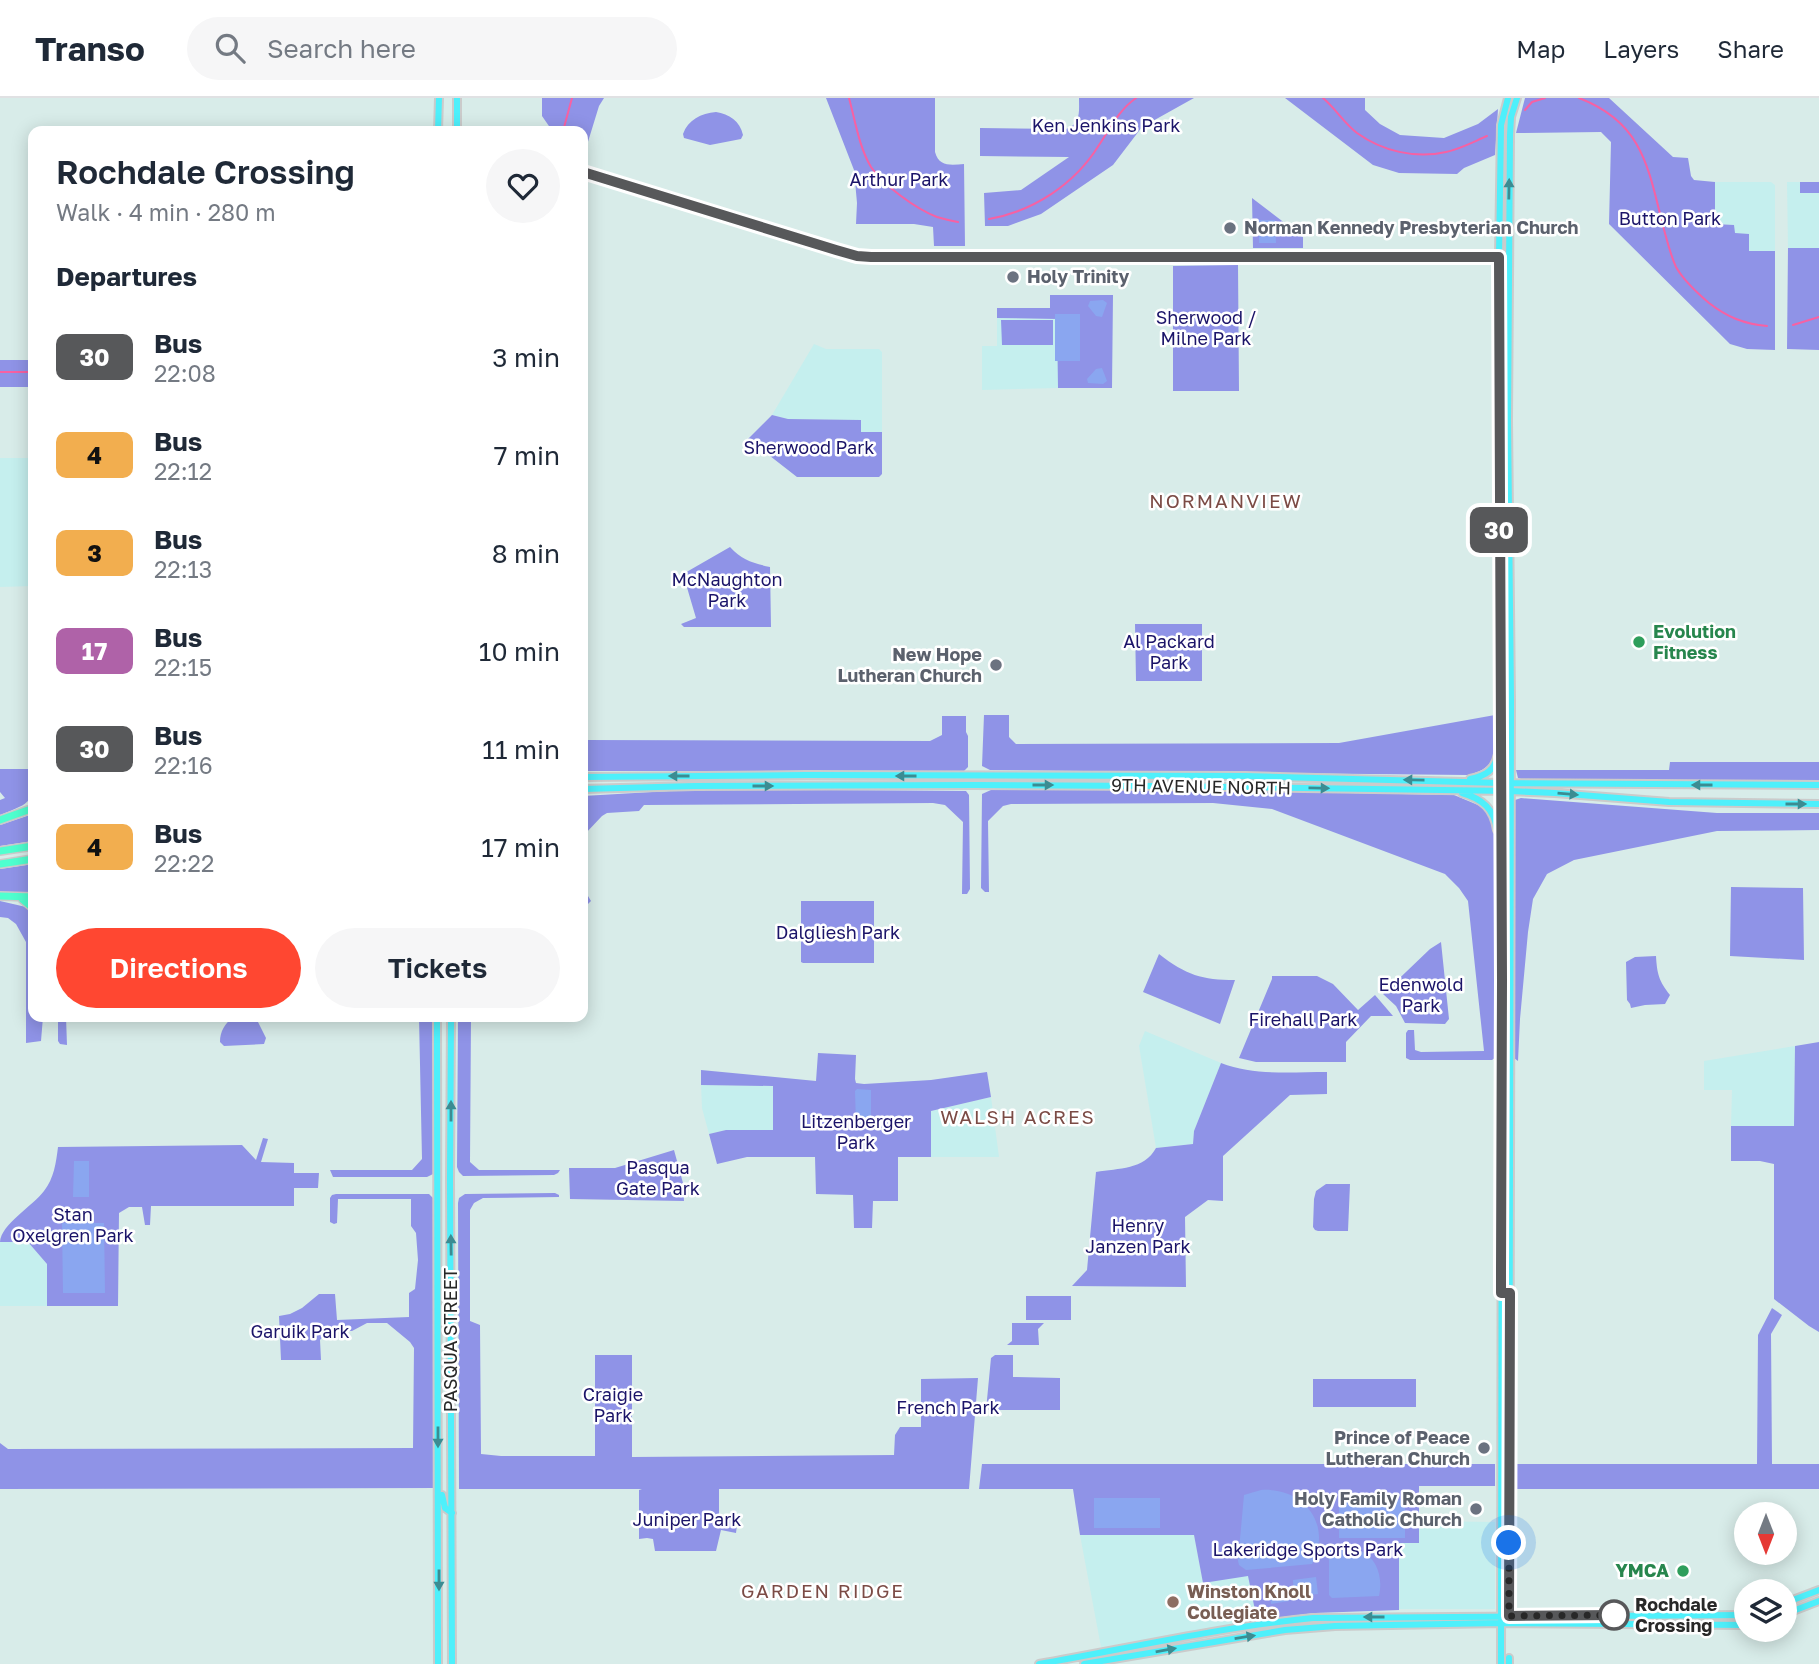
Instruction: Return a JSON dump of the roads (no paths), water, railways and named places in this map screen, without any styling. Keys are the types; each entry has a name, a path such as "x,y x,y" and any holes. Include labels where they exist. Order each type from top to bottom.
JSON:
{"highway":[{"path":"0,820 28,809"},
{"path":"0,851 28,847"},
{"path":"0,864 28,860"},
{"path":"0,896 28,897"},
{"path":"18,897 28,902"}],"main road":[{"path":"438,126 439,98"},
{"path":"457,98 457,126"},
{"path":"1501,1664 1502,979 1499,419 1501,125 1508,98"},
{"path":"1509,1619 1511,713 1508,257 1511,117 1517,98"},
{"path":"1501,699 1511,713"},
{"path":"1462,781 1480,777 1492,770 1497,758 1501,731"},
{"name":"9TH AVENUE NORTH","path":"588,777 1245,776 1500,783 1819,785"},
{"name":"9TH AVENUE NORTH","path":"588,789 695,786 1158,786 1510,791 1669,802 1819,804"},
{"path":"1454,791 1476,797 1488,806 1492,813 1496,826 1500,881"},
{"name":"PASQUA STREET","path":"438,1022 438,1664"},
{"name":"PASQUA STREET","path":"451,1022 452,1647 455,1664"},
{"path":"439,1473 443,1503 452,1513"},
{"path":"1797,1598 1819,1590"},
{"path":"1797,1609 1819,1601"},
{"path":"1039,1664 1277,1621 1313,1618 1509,1619 1734,1615"},
{"path":"1084,1664 1303,1628 1501,1619"},
{"path":"1509,1619 1734,1625"}],"waterway":[{"path":"564,126 572,98"},
{"path":"849,98 863,151 876,174 901,196 920,208 937,217 958,222"},
{"path":"989,219 1022,210 1066,183 1089,159 1120,113 1136,98"},
{"path":"1323,98 1357,133 1377,145 1399,152 1423,155 1446,152 1487,136"},
{"path":"1525,110 1532,102 1545,98"},
{"path":"1579,98 1617,120 1639,148 1672,257 1687,282 1722,312 1743,322 1767,326"},
{"path":"1793,325 1819,317"},
{"path":"0,372 28,372"}],"place":[{"name":"Norman Kennedy Presbyterian Church","path":"1230,228"},
{"name":"Holy Trinity","path":"1013,277"},
{"name":"Evolution Fitness","path":"1639,642"},
{"name":"New Hope Lutheran Church","path":"996,665"},
{"name":"Prince of Peace Lutheran Church","path":"1484,1448"},
{"name":"Holy Family Roman Catholic Church","path":"1476,1509"},
{"name":"YMCA","path":"1683,1571"},
{"name":"Winston Knoll Collegiate","path":"1173,1602"},
{"name":"Rochdale Crossing","path":"1614,1615"}],"district":[{"name":"NORMANVIEW","path":"1226,501"},
{"name":"WALSH ACRES","path":"1018,1117"},
{"name":"GARDEN RIDGE","path":"823,1591"}],"park label":[{"name":"Ken Jenkins Park","path":"1106,126"},
{"name":"Arthur Park","path":"899,180"},
{"name":"Button Park","path":"1670,219"},
{"name":"Sherwood / Milne Park","path":"1206,328"},
{"name":"Sherwood Park","path":"809,448"},
{"name":"McNaughton Park","path":"727,590"},
{"name":"Al Packard Park","path":"1169,652"},
{"name":"Dalgliesh Park","path":"838,933"},
{"name":"Edenwold Park","path":"1421,995"},
{"name":"Firehall Park","path":"1303,1020"},
{"name":"Litzenberger Park","path":"856,1132"},
{"name":"Pasqua Gate Park","path":"658,1178"},
{"name":"Stan Oxelgren Park","path":"73,1225"},
{"name":"Henry Janzen Park","path":"1138,1236"},
{"name":"Garuik Park","path":"300,1332"},
{"name":"Craigie Park","path":"613,1405"},
{"name":"French Park","path":"948,1408"},
{"name":"Juniper Park","path":"687,1520"},
{"name":"Lakeridge Sports Park","path":"1308,1550"}]}
